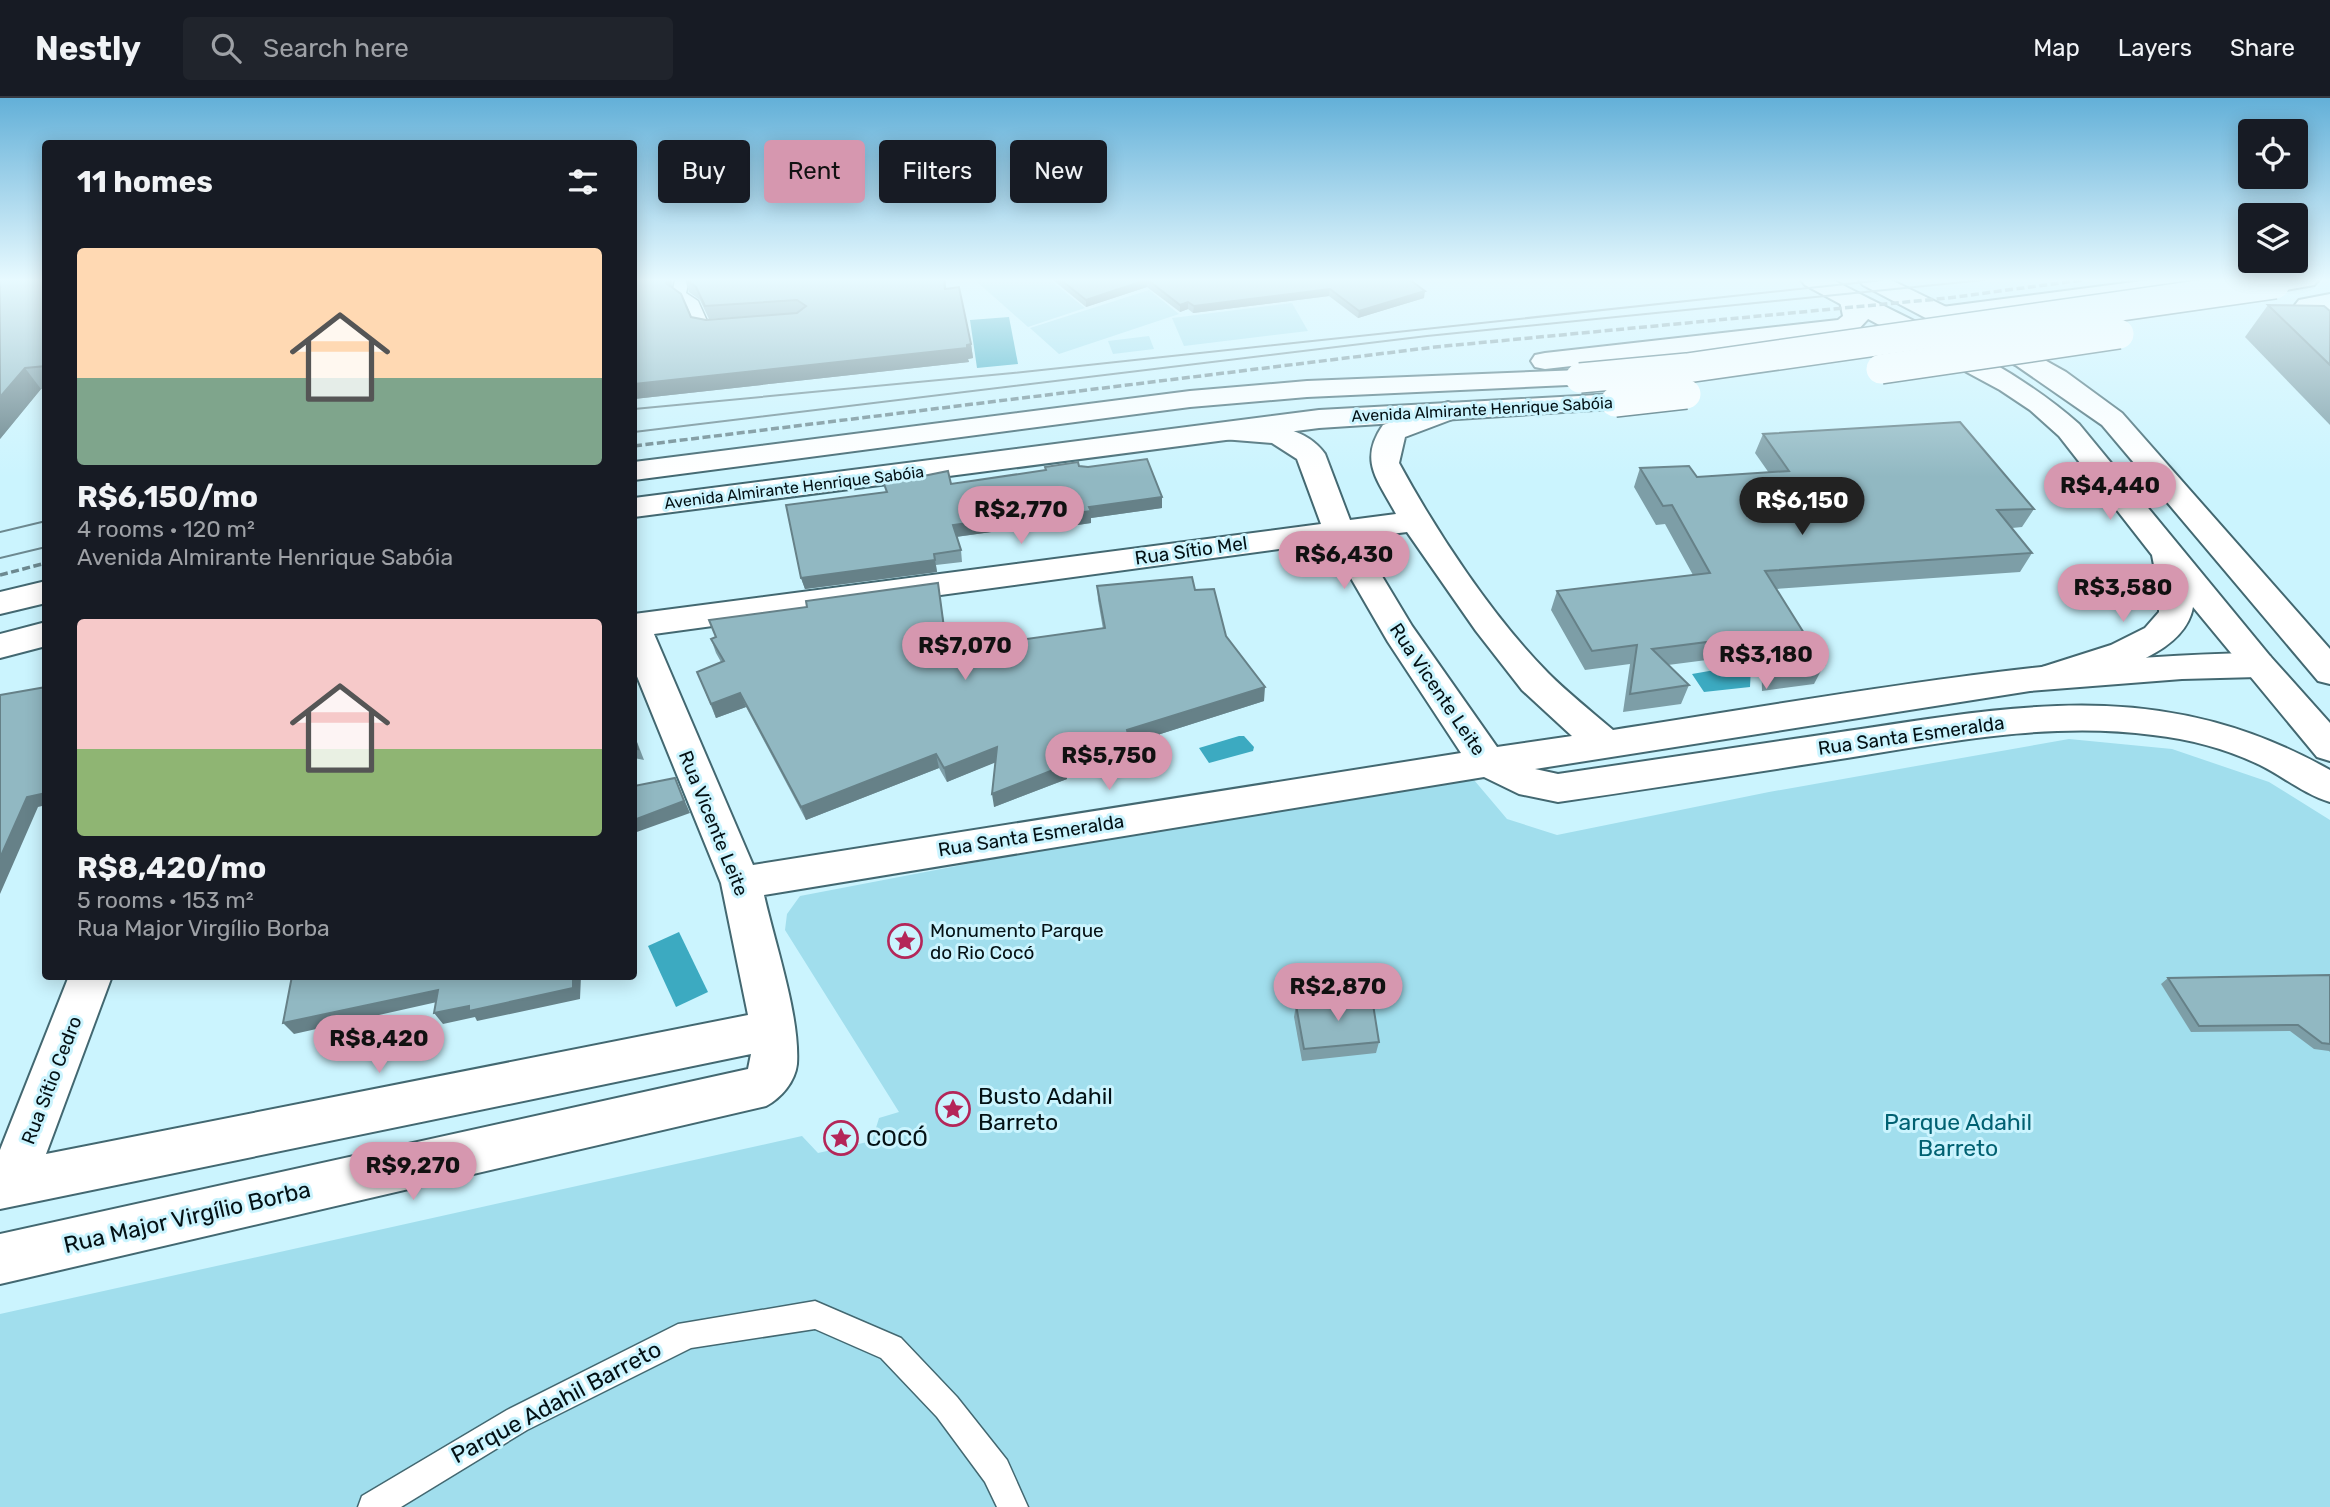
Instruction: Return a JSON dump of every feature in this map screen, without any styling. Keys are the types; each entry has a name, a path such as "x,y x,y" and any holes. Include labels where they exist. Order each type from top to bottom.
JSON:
{"main road":[{"path":"1307,389 1683,346"},
{"name":"Avenida Almirante Henrique Sabóia","path":"637,471 1189,399 1307,389 1580,378 1870,346"},
{"path":"1939,346 2040,404 2069,430 2258,665 2330,747"},
{"path":"1998,346 2081,393 2112,419 2330,672"},
{"path":"1854,372 2037,346"},
{"name":"Avenida Almirante Henrique Sabóia","path":"637,508 1319,419 1615,402 1708,391"},
{"path":"1448,411 1392,431 1386,446 1384,463 1415,521 1488,623 1535,681 1606,744"},
{"name":"Rua Vicente Leite","path":"1203,432 1279,435 1295,442 1310,454 1339,531 1400,634 1487,762"},
{"name":"Rua Sítio Mel","path":"637,627 1415,521"},
{"path":"2054,676 2138,648 2171,624 2177,609 2167,551"},
{"path":"0,603 42,593"},
{"name":"Rua Vicente Leite","path":"637,634 741,883 773,1049"},
{"path":"0,646 42,635"},
{"name":"Rua Santa Esmeralda","path":"741,883 1487,762 2054,676 2205,664 2258,665"},
{"path":"2258,665 2285,673 2330,701"},
{"name":"Rua Santa Esmeralda","path":"1487,762 1532,784 1558,788 1984,723 2075,715 2130,718 2198,730 2255,747 2306,771 2330,788"},
{"name":"Rua Sítio Cedro","path":"6,1184 89,980"},
{"path":"6,1184 773,1049"},
{"name":"Rua Major Virgílio Borba","path":"0,1259 750,1091 764,1084 773,1049"}],"lane":[{"name":"Parque Adahil Barreto","path":"373,1507 453,1456 602,1375 688,1334 815,1315 891,1348 947,1407 996,1471 1013,1507"}],"green space":[{"path":"1050,346 1084,346 1059,354"},
{"path":"1110,346 1153,346 1154,349 1113,354"},
{"name":"Parque Adahil Barreto","path":"2069,739 2172,749 2269,782 2330,820 2330,1507 0,1507 0,1314 802,1136 818,1153 872,1141 879,1118 899,1112 785,930 787,914 800,896 1423,777 1474,780 1507,819 1557,835 1769,792"}],"shaded area":[{"path":"974,346 1015,346 1018,364 977,368"},
{"path":"1747,661 1751,667 1750,687 1704,692 1692,674 1732,667 1731,663"},
{"path":"1155,717 1167,762 1136,766 1125,722"},
{"path":"1244,736 1254,747 1253,751 1209,763 1199,748"},
{"path":"679,932 708,992 676,1007 648,946"}],"building":[{"path":"0,346 42,346 42,366 25,368 0,397"},
{"path":"637,346 967,346 967,348 637,384"},
{"path":"2310,346 2330,346 2330,365"},
{"path":"1960,422 2034,509 1997,510 2032,553 1765,571 1824,665 1772,673 1770,634 1652,649 1689,685 1630,694 1637,645 1592,651 1557,591 1710,573 1672,505 1663,506 1640,468 1689,466 1697,477 1789,471 1763,434"},
{"path":"1147,459 1162,497 1089,507 1091,511 1056,516 1054,511 953,525 961,550 934,554 935,560 801,578 786,505 887,492 884,484 948,471 951,484 1046,470 1045,467 1078,462 1079,466 1088,467"},
{"path":"1192,577 1195,590 1214,589 1226,636 1265,687 1127,730 1129,738 1056,750 1066,765 992,794 997,747 944,768 936,754 801,807 740,693 711,704 697,672 724,661 711,639 716,637 709,620 807,607 806,601 938,583 947,650 1105,628 1097,586"},
{"path":"42,688 42,794 27,797 0,858 0,695"},
{"path":"675,778 684,801 637,819 637,785"},
{"path":"2330,975 2330,1044 2322,1043 2298,1025 2199,1026 2168,978"},
{"path":"291,980 573,980 573,988 469,1011 469,1006 434,1013 438,990 283,1023"},
{"path":"1372,998 1379,1042 1304,1049 1296,1005"}],"tram line":[{"path":"637,409 1268,346"},
{"path":"637,432 1346,346"},
{"path":"0,532 42,522"},
{"path":"0,558 42,548"}],"railway":[{"path":"637,446 1448,346"},
{"path":"0,575 42,564"}],"place":[{"name":"Monumento Parque do Rio Cocó","path":"905,941"},
{"name":"Busto Adahil Barreto","path":"953,1109"},
{"name":"COCÓ","path":"841,1138"}]}
